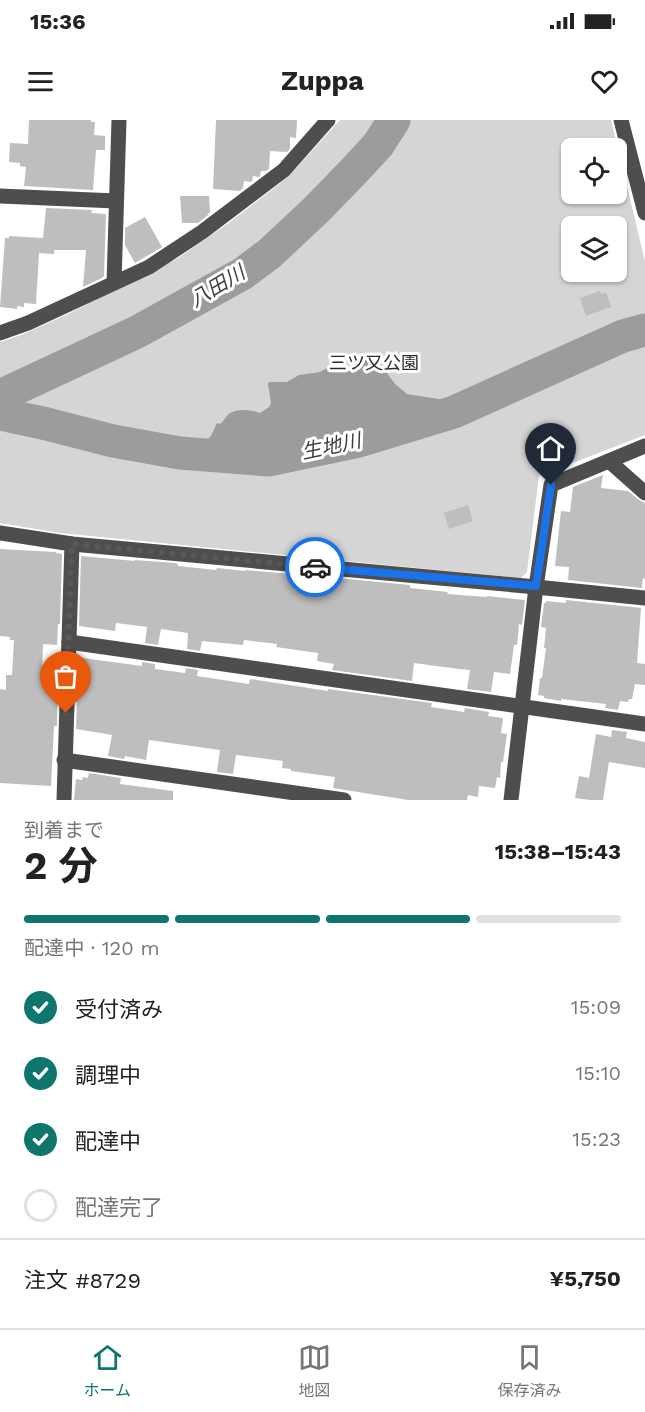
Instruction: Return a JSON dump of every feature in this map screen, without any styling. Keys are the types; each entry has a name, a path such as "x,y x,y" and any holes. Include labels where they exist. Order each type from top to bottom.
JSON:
{"street":[{"path":"114,284 119,120"},
{"path":"0,333 28,323 149,267 202,232 284,170 328,120"},
{"path":"621,120 642,187 645,213"},
{"path":"0,196 116,201"},
{"path":"511,800 536,586 551,485 645,446"},
{"path":"609,461 645,493"},
{"path":"0,533 72,544 645,598"},
{"path":"64,800 72,544"},
{"path":"69,642 645,724"},
{"path":"64,760 344,800"}],"green space":[{"name":"三ツ又公園","path":"340,120 611,120 615,138 561,138 561,204 627,204 627,186 645,261 645,435 539,476 527,572 521,578 60,533 0,523 0,342 66,315 178,258 291,174"}],"shaded area":[{"path":"367,356 375,360 395,384 407,394 445,400 377,425 312,442 260,447 203,444 211,436 217,423 220,424 230,413 245,410 260,413 269,407 271,403 269,382 287,382 299,375 320,372 331,366 342,370 356,369"}],"building":[{"path":"29,120 91,120 95,122 94,135 105,136 105,150 96,150 93,190 24,186 26,167 20,166 20,163 9,162 10,143 28,144"},
{"path":"216,120 297,120 296,138 290,137 290,149 287,152 270,151 269,169 261,171 259,177 253,176 252,182 244,181 240,191 213,189"},
{"path":"180,196 209,196 210,213 198,223 182,223"},
{"path":"46,208 92,210 91,213 106,214 104,276 83,287 86,250 54,250 54,254 39,253 36,304 24,303 24,307 17,306 17,309 0,307 5,238 9,236 43,238"},
{"path":"145,217 162,247 135,263 125,245 125,228"},
{"path":"600,291 601,294 606,292 611,307 586,316 580,298"},
{"path":"603,475 601,488 628,491 645,503 645,579 643,578 642,588 568,580 569,567 555,566 561,511 570,512 573,487"},
{"path":"468,505 473,521 449,529 444,513"},
{"path":"0,549 62,554 60,624 58,624 57,645 43,644 42,676 58,677 57,726 54,726 51,786 0,783 0,689 6,690 6,675 12,675 14,640 0,636"},
{"path":"81,556 175,563 178,566 216,570 217,568 245,570 410,585 410,588 448,592 447,594 525,600 522,625 519,624 510,674 494,672 491,692 467,689 470,670 414,663 412,681 332,670 334,664 317,661 318,653 276,647 277,644 244,640 243,645 202,641 200,651 187,649 188,633 161,629 158,645 145,643 147,627 116,623 115,631 79,626"},
{"path":"566,600 641,608 637,663 645,664 645,685 635,684 632,699 628,702 620,701 618,710 605,708 606,704 561,699 561,701 538,695 546,648 544,648 546,628 541,627 544,603 546,601 566,603"},
{"path":"83,658 142,666 142,662 155,664 155,669 185,673 186,668 198,670 197,676 249,684 250,679 432,703 431,707 464,712 465,708 489,712 488,716 503,718 501,733 507,734 500,778 497,777 495,788 479,786 478,797 468,795 467,800 408,800 333,788 335,777 291,771 291,769 282,768 283,761 236,755 233,774 217,772 220,750 149,740 146,760 108,756 112,735 76,729 78,667 82,668"},
{"path":"612,730 627,732 626,738 645,742 645,768 609,762 603,800 575,798 579,776 589,778 596,734 611,737"},
{"path":"89,773 121,778 120,784 173,791 173,800 74,800 76,779 88,778"}],"waterway":[{"name":"八田川","path":"0,396 137,332 242,274 269,254 316,210 378,145 394,120"},
{"name":"生地川","path":"0,414 113,441 180,453 268,460 359,441 454,412 623,336 645,330"}],"way so far":[{"path":"66,713 72,544 315,567"}],"route":[{"path":"315,567 536,586 551,485"}]}
